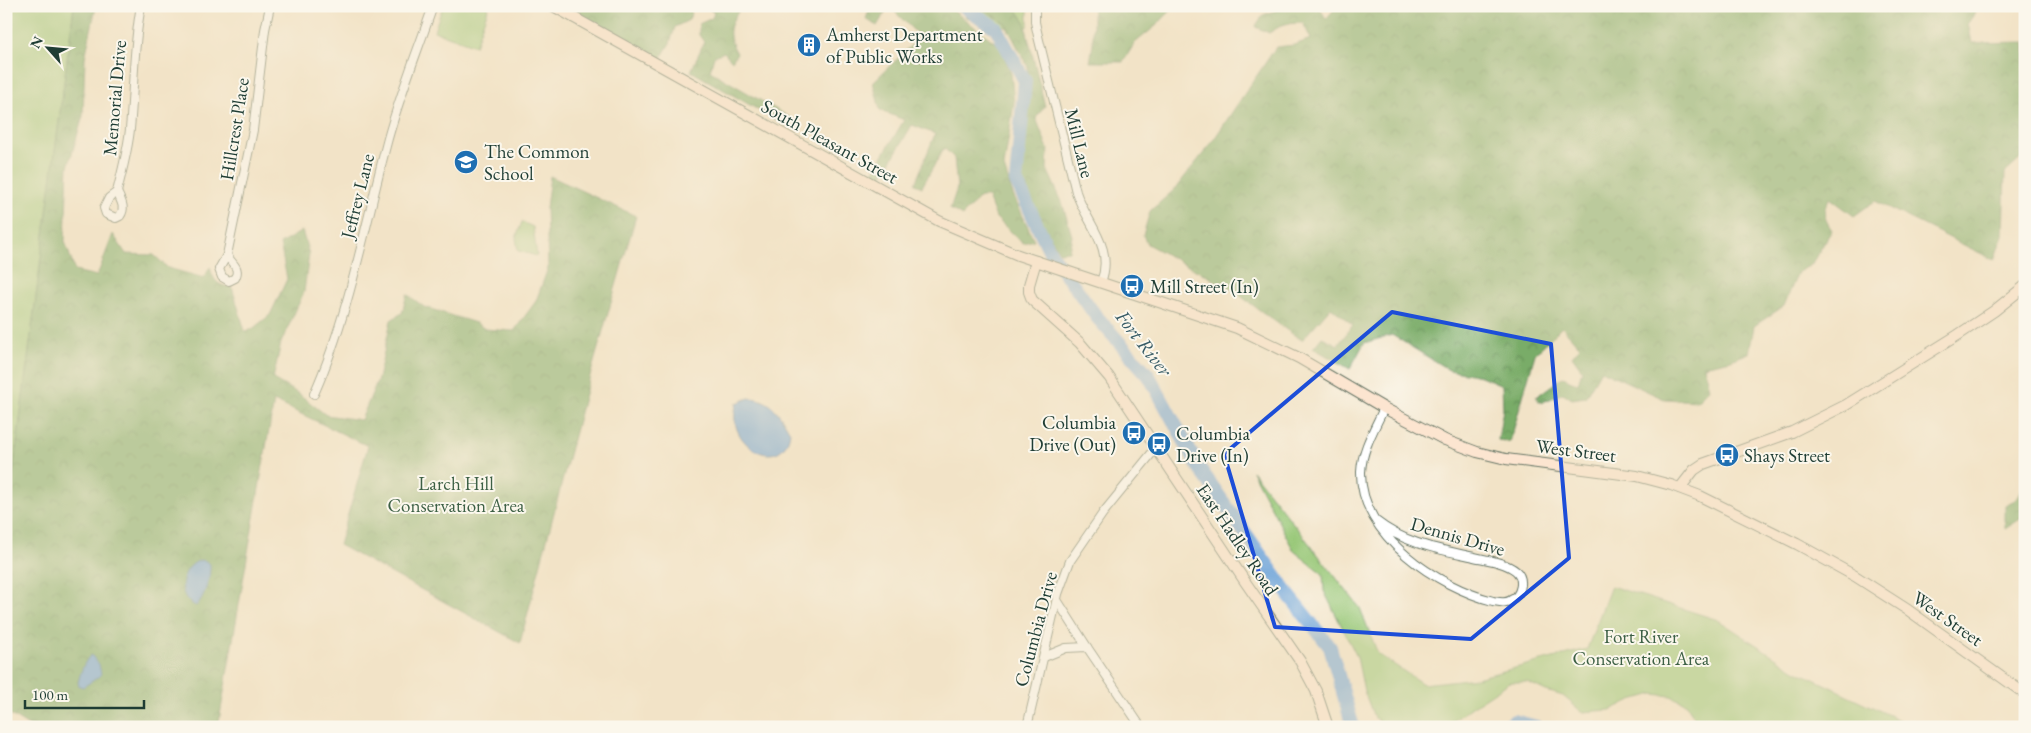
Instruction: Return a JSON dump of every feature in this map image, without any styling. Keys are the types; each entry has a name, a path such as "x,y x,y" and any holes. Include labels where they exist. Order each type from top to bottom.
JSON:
{"main road":[{"name":"South Pleasant Street","path":"553,6 931,217 980,240 1101,282"},
{"name":"East Hadley Road","path":"1036,260 1029,281 1030,297 1045,313 1080,343 1102,367 1123,396 1304,668 1320,701 1328,727"},
{"name":"West Street","path":"1101,282 1209,318 1260,338 1445,440 1486,454 1523,461 1622,473 1680,488 1733,512 1849,572 1908,610 2025,694"},
{"path":"1680,488 1694,470 1704,464 1792,432 1864,395 1968,329 2025,286"}],"street":[{"name":"Memorial Drive","path":"117,192 129,139 134,55 141,6"},
{"name":"Hillcrest Place","path":"227,255 253,130 265,30 270,6"},
{"name":"Jeffrey Lane","path":"314,394 338,329 391,130 433,6"},
{"name":"Mill Lane","path":"1035,6 1035,22 1038,36 1076,192 1080,204 1104,249 1105,266 1101,282"},
{"name":"Dennis Drive","path":"1376,520 1394,533 1410,541 1493,562 1513,569 1521,578 1521,586 1517,596 1505,602 1495,601 1444,580 1399,550 1387,538 1376,520 1365,498 1361,471 1367,447 1384,408"},
{"name":"Columbia Drive","path":"1027,727 1057,600 1067,569 1074,554 1117,495 1156,448"},
{"path":"1057,600 1141,727"},
{"path":"1044,657 1066,648 1087,647"}],"highlighted area":[{"path":"1392,312 1551,344 1569,558 1471,639 1275,627 1224,454"}],"green space":[{"path":"6,6 74,6 6,527"},
{"name":"Larch Hill Conservation Area","path":"74,6 96,7 85,58 83,116 68,167 65,241 75,271 97,276 113,234 126,254 154,255 168,268 204,278 210,267 217,282 232,287 245,331 251,330 270,315 287,279 280,244 302,231 309,254 304,292 281,343 273,379 299,394 326,415 361,420 378,379 391,320 402,313 407,294 424,307 476,323 485,329 514,331 536,301 548,268 546,208 550,176 636,216 586,390 520,643 339,545 368,446 274,401 218,727 30,727 6,712 6,527"},
{"path":"443,6 489,6 475,46 434,31"},
{"path":"564,6 693,6 689,20 675,27 670,43 661,58"},
{"path":"706,6 742,6 730,29 731,40 737,53 732,61 724,52 714,56 710,71 791,118 786,126 691,71 704,42 699,35 699,24 712,18 714,13"},
{"path":"870,6 889,6 877,26 866,19"},
{"path":"889,6 947,6 1000,46 1011,73 1014,103 1004,167 1013,195 1034,240 1023,243 996,218 988,197 980,197 962,216 950,209 957,188 954,158 944,148 922,187 915,184 935,134 912,125 881,178 872,174 904,120 880,110 873,82 920,37"},
{"path":"960,6 1028,6 1028,27 1015,29 965,17 968,12"},
{"path":"978,6 1014,6 1024,20 1045,106 1036,118 1048,149 1047,169 1062,202 1072,236 1069,251 1059,252 1018,180 1028,67 1005,23"},
{"path":"1093,6 1175,6 1157,25 1135,43 1123,62 1090,62 1093,44"},
{"path":"1289,6 1319,6 1326,19 1337,6 1980,6 1968,23 1972,43 2025,42 2025,155 2005,173 2003,235 1994,260 1875,201 1854,216 1830,198 1825,207 1825,214 1832,230 1811,265 1798,272 1784,306 1754,326 1749,353 1731,360 1704,366 1709,389 1697,401 1664,399 1601,370 1585,397 1572,399 1563,393 1541,403 1536,397 1563,377 1578,384 1582,370 1572,356 1580,347 1562,327 1535,354 1510,442 1498,440 1503,409 1502,385 1481,376 1449,370 1392,335 1364,343 1350,369 1313,348 1322,337 1338,345 1353,325 1331,307 1302,340 1231,289 1147,244 1143,235 1150,211 1174,190 1210,145 1276,47 1294,45 1311,39 1303,23 1284,24 1269,33 1255,27 1263,15"},
{"path":"522,222 533,227 537,256 518,251 516,238"},
{"name":"Fort River Conservation Area","path":"1252,471 1360,608 1378,654 1423,684 1477,678 1587,649 1611,586 1718,620 1795,670 1914,727 1703,727 1694,718 1687,704 1671,696 1653,694 1632,700 1610,710 1582,712 1563,696 1546,691 1527,682 1510,682 1453,721 1449,727 1385,727 1374,717 1364,691 1357,657 1324,591 1323,574 1294,551"},
{"path":"2025,483 2025,516 2005,529 2005,505 2017,499"}],"water":[{"path":"749,398 764,401 774,408 790,432 785,445 777,453 767,454 756,451 746,443 738,432 735,418 737,403"},
{"path":"201,560 210,564 210,574 205,592 196,606 189,602 185,596 183,582 188,569 194,563"},
{"path":"91,655 99,664 101,674 83,687 79,686 78,683 83,668"}],"waterway":[{"name":"Fort River","path":"963,6 996,28 1025,81 1016,181 1051,254 1096,316 1149,376 1198,466 1288,594 1330,647 1353,727"},
{"name":"Fort River","path":"1507,727 1514,721 1537,727"}],"place":[{"name":"Amherst Department of Public Works","path":"809,45"},
{"name":"The Common School","path":"466,162"},
{"name":"Mill Street (In)","path":"1132,286"},
{"name":"Columbia Drive (Out)","path":"1134,433"},
{"name":"Columbia Drive (In)","path":"1159,444"},
{"name":"Shays Street","path":"1727,455"}]}
